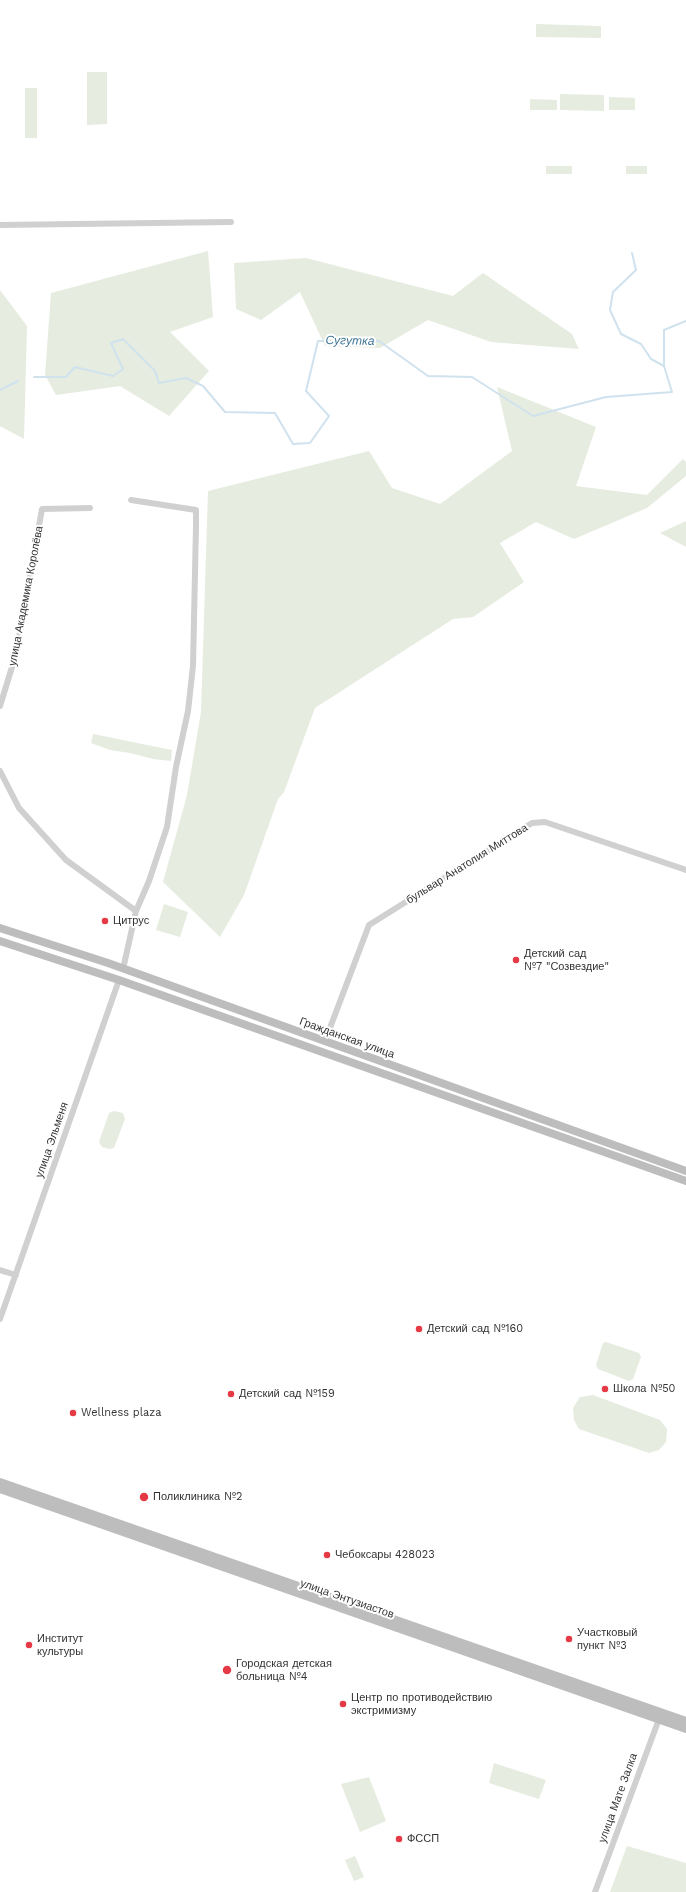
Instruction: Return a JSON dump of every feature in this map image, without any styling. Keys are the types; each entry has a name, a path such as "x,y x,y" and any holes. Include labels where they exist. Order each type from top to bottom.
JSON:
{"main road":[{"name":"Гражданская улица","path":"0,928 123,969 325,1040 686,1171"},
{"name":"Гражданская улица","path":"0,941 119,980 686,1181"},
{"name":"улица Эльменя","path":"119,980 123,969"},
{"path":"594,1148 598,1138"},
{"name":"улица Энтузиастов","path":"0,1482 91,1517 324,1599 661,1716 686,1721"},
{"name":"улица Энтузиастов","path":"0,1489 91,1517"},
{"name":"улица Энтузиастов","path":"661,1716 686,1729"}],"street":[{"path":"0,225 231,222"},
{"path":"123,969 136,911 149,881 167,828 176,767 192,685 196,510 130,500"},
{"name":"улица Академика Королёва","path":"0,706 16,654 42,509 90,508"},
{"path":"0,771 20,808 66,860 136,911"},
{"name":"бульвар Анатолия Миттова","path":"325,1040 369,925 532,823 545,822 686,870"},
{"name":"улица Эльменя","path":"0,1319 119,980"},
{"path":"0,1270 16,1275"},
{"name":"улица Мате Залка","path":"595,1892 661,1716"}],"shaded area":[{"path":"536,24 601,26 601,38 536,37"},
{"path":"87,72 107,72 107,124 87,125"},
{"path":"25,88 37,88 37,138 25,138"},
{"path":"560,94 604,95 604,111 560,110"},
{"path":"609,97 635,98 635,110 609,110"},
{"path":"530,99 557,100 557,110 530,110"},
{"path":"546,166 572,166 572,174 546,174"},
{"path":"626,166 647,166 647,174 626,174"},
{"path":"208,251 213,317 170,332 209,371 169,416 120,386 56,395 45,375 51,293"},
{"path":"306,258 453,296 483,273 572,334 579,349 491,342 428,320 380,348 325,346 300,292 261,320 236,309 234,263"},
{"path":"0,290 27,326 24,439 0,426"},
{"path":"497,387 596,427 576,486 647,495 683,459 686,462 686,476 647,508 574,539 536,522 500,543 524,582 473,617 453,619 315,708 284,792 278,799 244,895 220,937 163,882 187,795 201,712 208,491 369,451 392,488 440,504 512,451"},
{"path":"686,521 686,547 660,533"},
{"path":"93,734 172,750 171,761 153,759 110,750 91,743"},
{"path":"164,904 188,912 180,937 156,930"},
{"path":"114,1111 123,1113 125,1119 114,1148 109,1149 102,1147 99,1142 109,1113"},
{"path":"606,1342 639,1353 641,1357 633,1379 629,1381 598,1369 596,1365 603,1343"},
{"path":"593,1395 660,1420 667,1429 666,1442 659,1450 649,1453 579,1429 574,1420 573,1408 580,1397"},
{"path":"494,1763 546,1780 539,1799 489,1783"},
{"path":"369,1777 386,1821 360,1832 341,1784"},
{"path":"627,1846 686,1863 686,1892 610,1892"},
{"path":"355,1856 364,1877 354,1881 345,1860"}],"waterway":[{"path":"632,253 636,270 613,292 610,310 621,334 641,344 651,359 664,366"},
{"name":"Сугутка","path":"34,377 66,377 75,367 113,376 123,369 111,343 123,339 155,371 159,383 186,378 203,386 225,412 275,413 293,444 310,443 329,416 306,391 318,341 379,341 428,376 472,377 533,416 606,397 672,392 664,366 664,330 686,321"},
{"name":"Сугутка","path":"0,390 18,381"}],"place":[{"name":"Цитрус","path":"105,921"},
{"name":"Детский сад №7 \"Созвездие\"","path":"516,960"},
{"name":"Детский сад №160","path":"419,1329"},
{"name":"Школа №50","path":"605,1389"},
{"name":"Детский сад №159","path":"231,1394"},
{"name":"Wellness plaza","path":"73,1413"},
{"name":"Поликлиника №2","path":"144,1497"},
{"name":"Чебоксары 428023","path":"327,1555"},
{"name":"Участковый пункт №3","path":"569,1639"},
{"name":"Институт культуры","path":"29,1645"},
{"name":"Городская детская больница №4","path":"227,1670"},
{"name":"Центр по противодействию экстримизму","path":"343,1704"},
{"name":"ФССП","path":"399,1839"}]}
